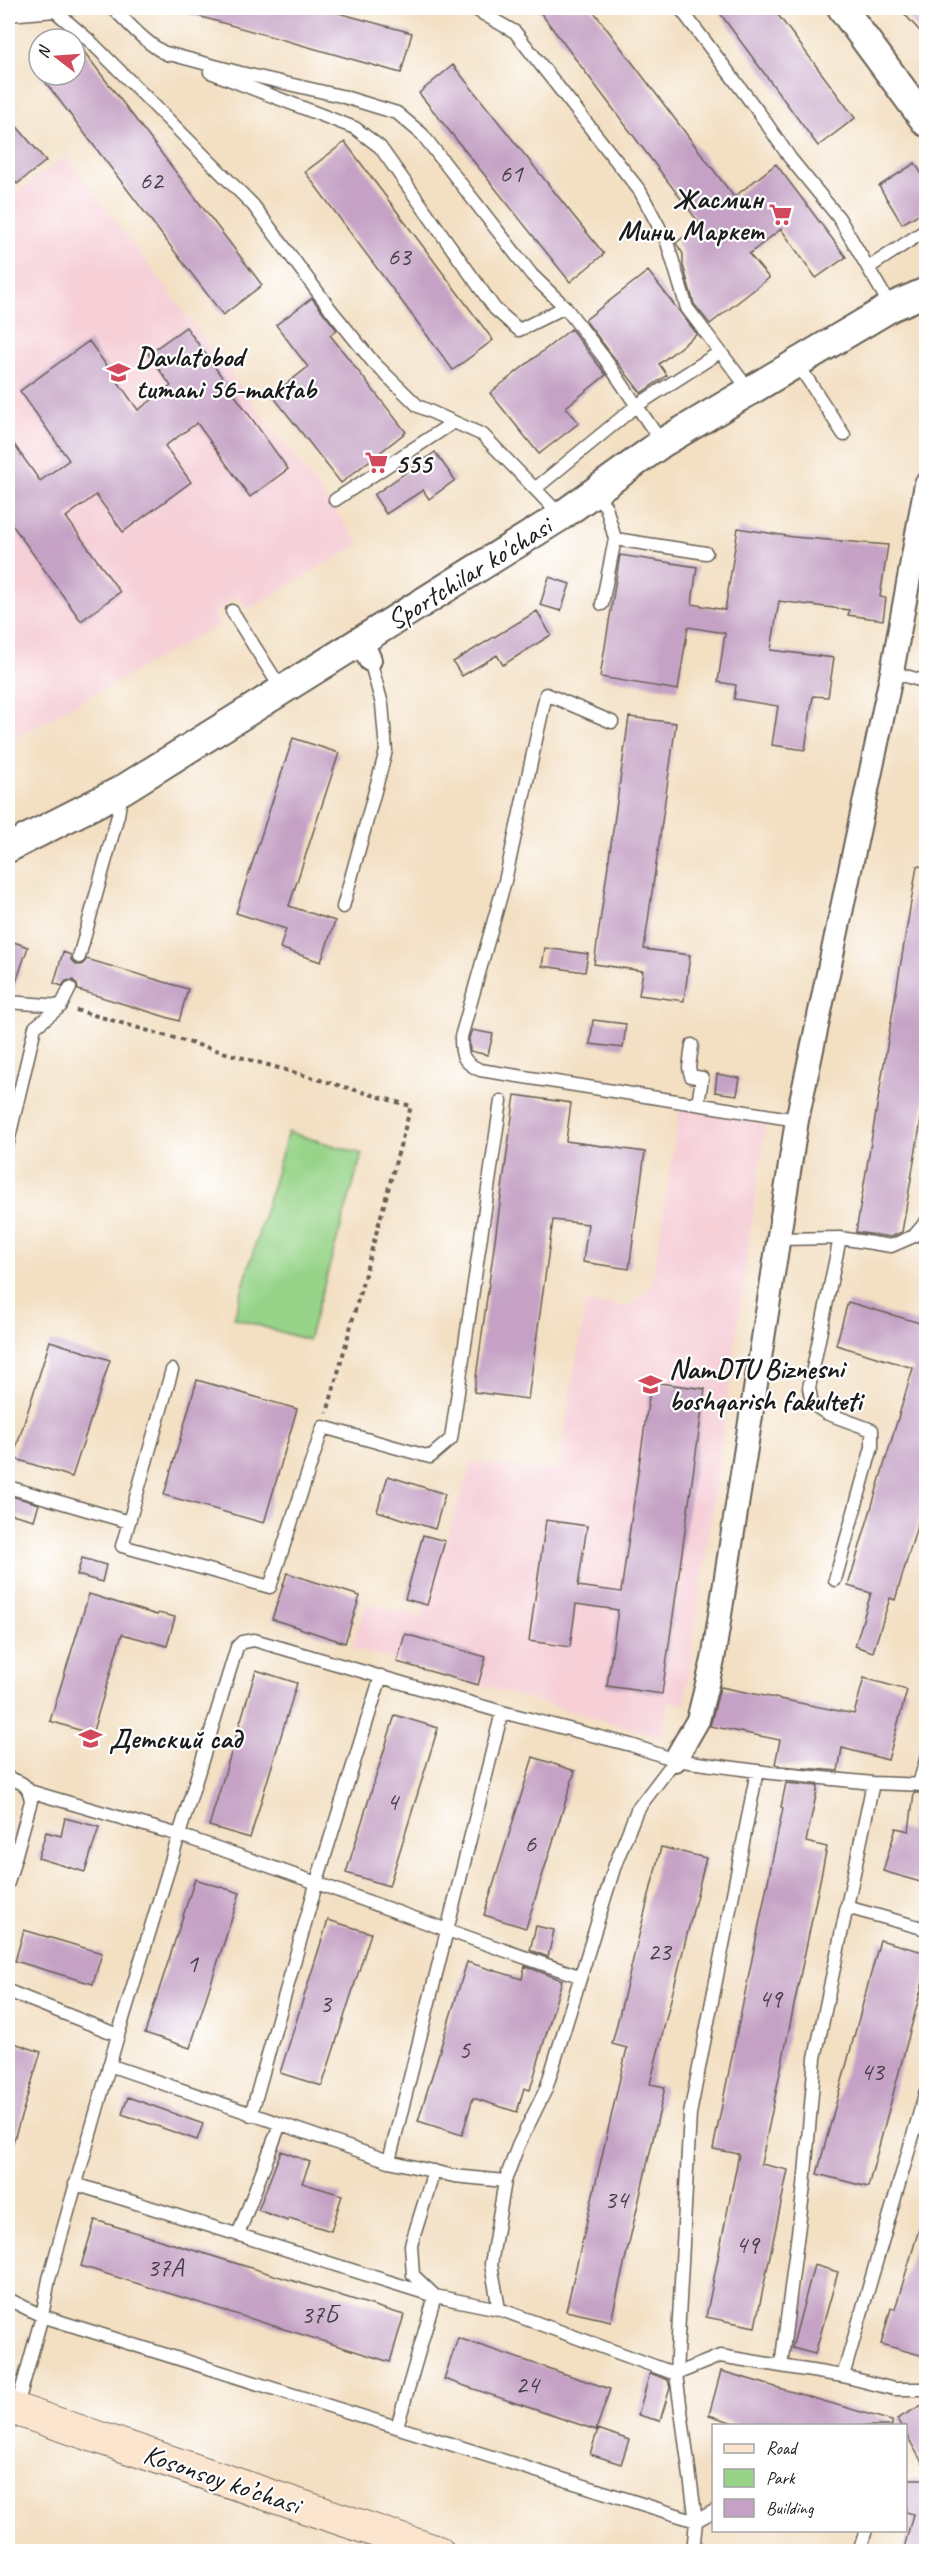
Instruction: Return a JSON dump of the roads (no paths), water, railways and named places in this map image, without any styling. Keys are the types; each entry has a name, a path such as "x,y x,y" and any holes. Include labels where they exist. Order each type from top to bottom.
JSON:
{"main road":[{"name":"Kosonsoy ko’chasi","path":"12,2409 438,2552"}],"street":[{"path":"842,8 926,121"},
{"name":"Sportchilar ko'chasi","path":"8,848 122,790 282,691 366,651 596,493 662,443 891,306 927,292"},
{"path":"675,1760 698,1720 713,1660 797,1120 921,540 927,484"}],"lane":[{"path":"113,8 162,52 355,128 380,147 495,309 519,330 565,307"},
{"path":"473,8 514,32 640,191 668,242 687,308 750,391"},
{"path":"680,8 760,114 790,158 839,218 891,306"},
{"path":"8,15 57,9 253,205 331,310 374,362 418,406 483,435 561,516"},
{"path":"162,52 341,96 397,113 422,134 532,275 565,307 605,359 662,443"},
{"path":"868,267 927,230"},
{"path":"536,489 636,406 720,352"},
{"path":"797,363 844,435"},
{"path":"335,500 454,422"},
{"path":"596,493 606,507 615,539 602,604"},
{"path":"615,539 706,553"},
{"path":"232,611 282,691"},
{"path":"343,907 386,751 382,704 366,651"},
{"path":"892,672 927,682"},
{"path":"612,722 546,694 505,881 461,1037 461,1056 467,1065 480,1070 797,1120"},
{"path":"79,957 118,815 122,790"},
{"path":"8,1142 35,1027 61,1006 70,988"},
{"path":"8,1002 61,1006"},
{"path":"692,1045 689,1068 691,1076 702,1078 698,1104"},
{"path":"172,1370 122,1546 270,1587 323,1427 430,1457 451,1439 501,1101"},
{"path":"778,1239 840,1238 891,1246 915,1236 927,1222"},
{"path":"835,1580 872,1447 872,1430 826,1413 812,1404 809,1388 840,1238"},
{"path":"8,1487 129,1522"},
{"path":"12,2409 42,2316 49,2279 109,2065 237,1647 242,1642 254,1640 502,1712 631,1745 675,1760 873,1783 923,1785 927,1760"},
{"path":"251,2115 317,1881 381,1676"},
{"path":"389,2161 502,1712"},
{"path":"499,2309 491,2264 505,2181 518,2146 546,2089 615,1864 637,1810 675,1760"},
{"path":"693,2552 696,2521 676,2374 690,2114 757,1771"},
{"path":"8,1778 22,1782 29,1791 31,1802 8,1884"},
{"path":"781,2366 804,2186 815,2058 873,1783"},
{"path":"29,1791 179,1835 317,1881 446,1931 579,1976"},
{"path":"846,1907 927,1929"},
{"path":"8,1991 118,2035"},
{"path":"109,2065 389,2161 454,2176 505,2181"},
{"path":"843,2376 927,2091"},
{"path":"238,2235 280,2124"},
{"path":"434,2171 411,2245 413,2275 435,2296"},
{"path":"75,2184 435,2296 499,2309 676,2374 720,2356 843,2376 894,2390 927,2389"},
{"path":"397,2427 435,2296"},
{"path":"8,2300 42,2316 696,2521 712,2512"},
{"path":"859,2552 865,2532"}],"place":[{"name":"Жасмин Мини Маркет","path":"781,214"},
{"name":"Davlatobod tumani 56-maktab","path":"118,372"},
{"name":"555","path":"377,463"},
{"name":"NamDTU Biznesni boshqarish fakulteti","path":"651,1384"},
{"name":"Детский сад","path":"91,1738"}]}
